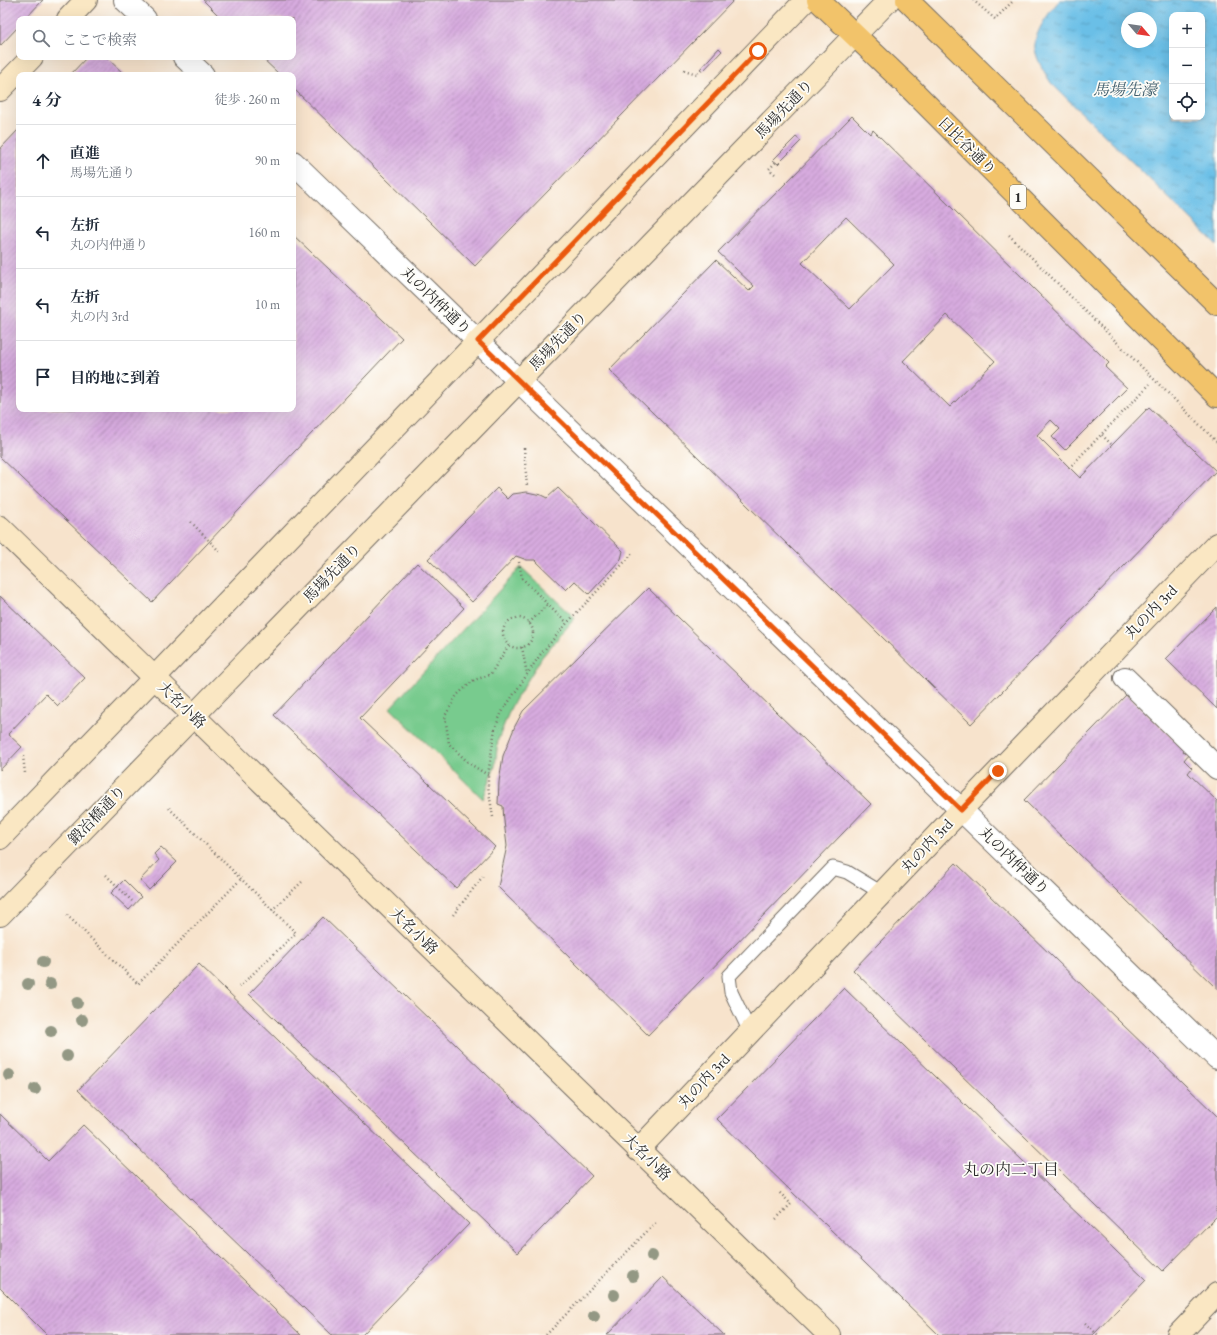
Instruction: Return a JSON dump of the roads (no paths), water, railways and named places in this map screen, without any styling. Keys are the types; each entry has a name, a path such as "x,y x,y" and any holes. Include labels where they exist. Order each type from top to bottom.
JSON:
{"highway":[{"name":"日比谷通り","path":"818,0 911,89 1217,396"},
{"path":"907,0 1217,304"}],"main road":[{"path":"71,16 86,0"},
{"path":"0,838 806,0"},
{"name":"馬場先通り","path":"194,716 889,0"},
{"path":"17,72 29,60"},
{"path":"0,90 16,74"},
{"name":"大名小路","path":"0,527 638,1150 822,1333"},
{"name":"丸の内 3rd","path":"638,1150 961,810 1217,544"},
{"name":"鍛冶橋通り","path":"0,915 194,716"},
{"path":"1178,1335 1217,1294"}],"street":[{"path":"125,0 142,16"},
{"path":"187,60 200,72"},
{"name":"丸の内仲通り","path":"296,165 1217,1058"},
{"path":"1125,678 1217,768"}],"lane":[{"path":"750,1032 731,992 729,976 833,868 847,872 882,893"}],"water":[{"name":"馬場先濠","path":"1060,0 1217,0 1217,245 1051,83 1042,67 1035,49 1039,29"}],"district":[{"name":"丸の内二丁目","path":"1011,1169"}]}
